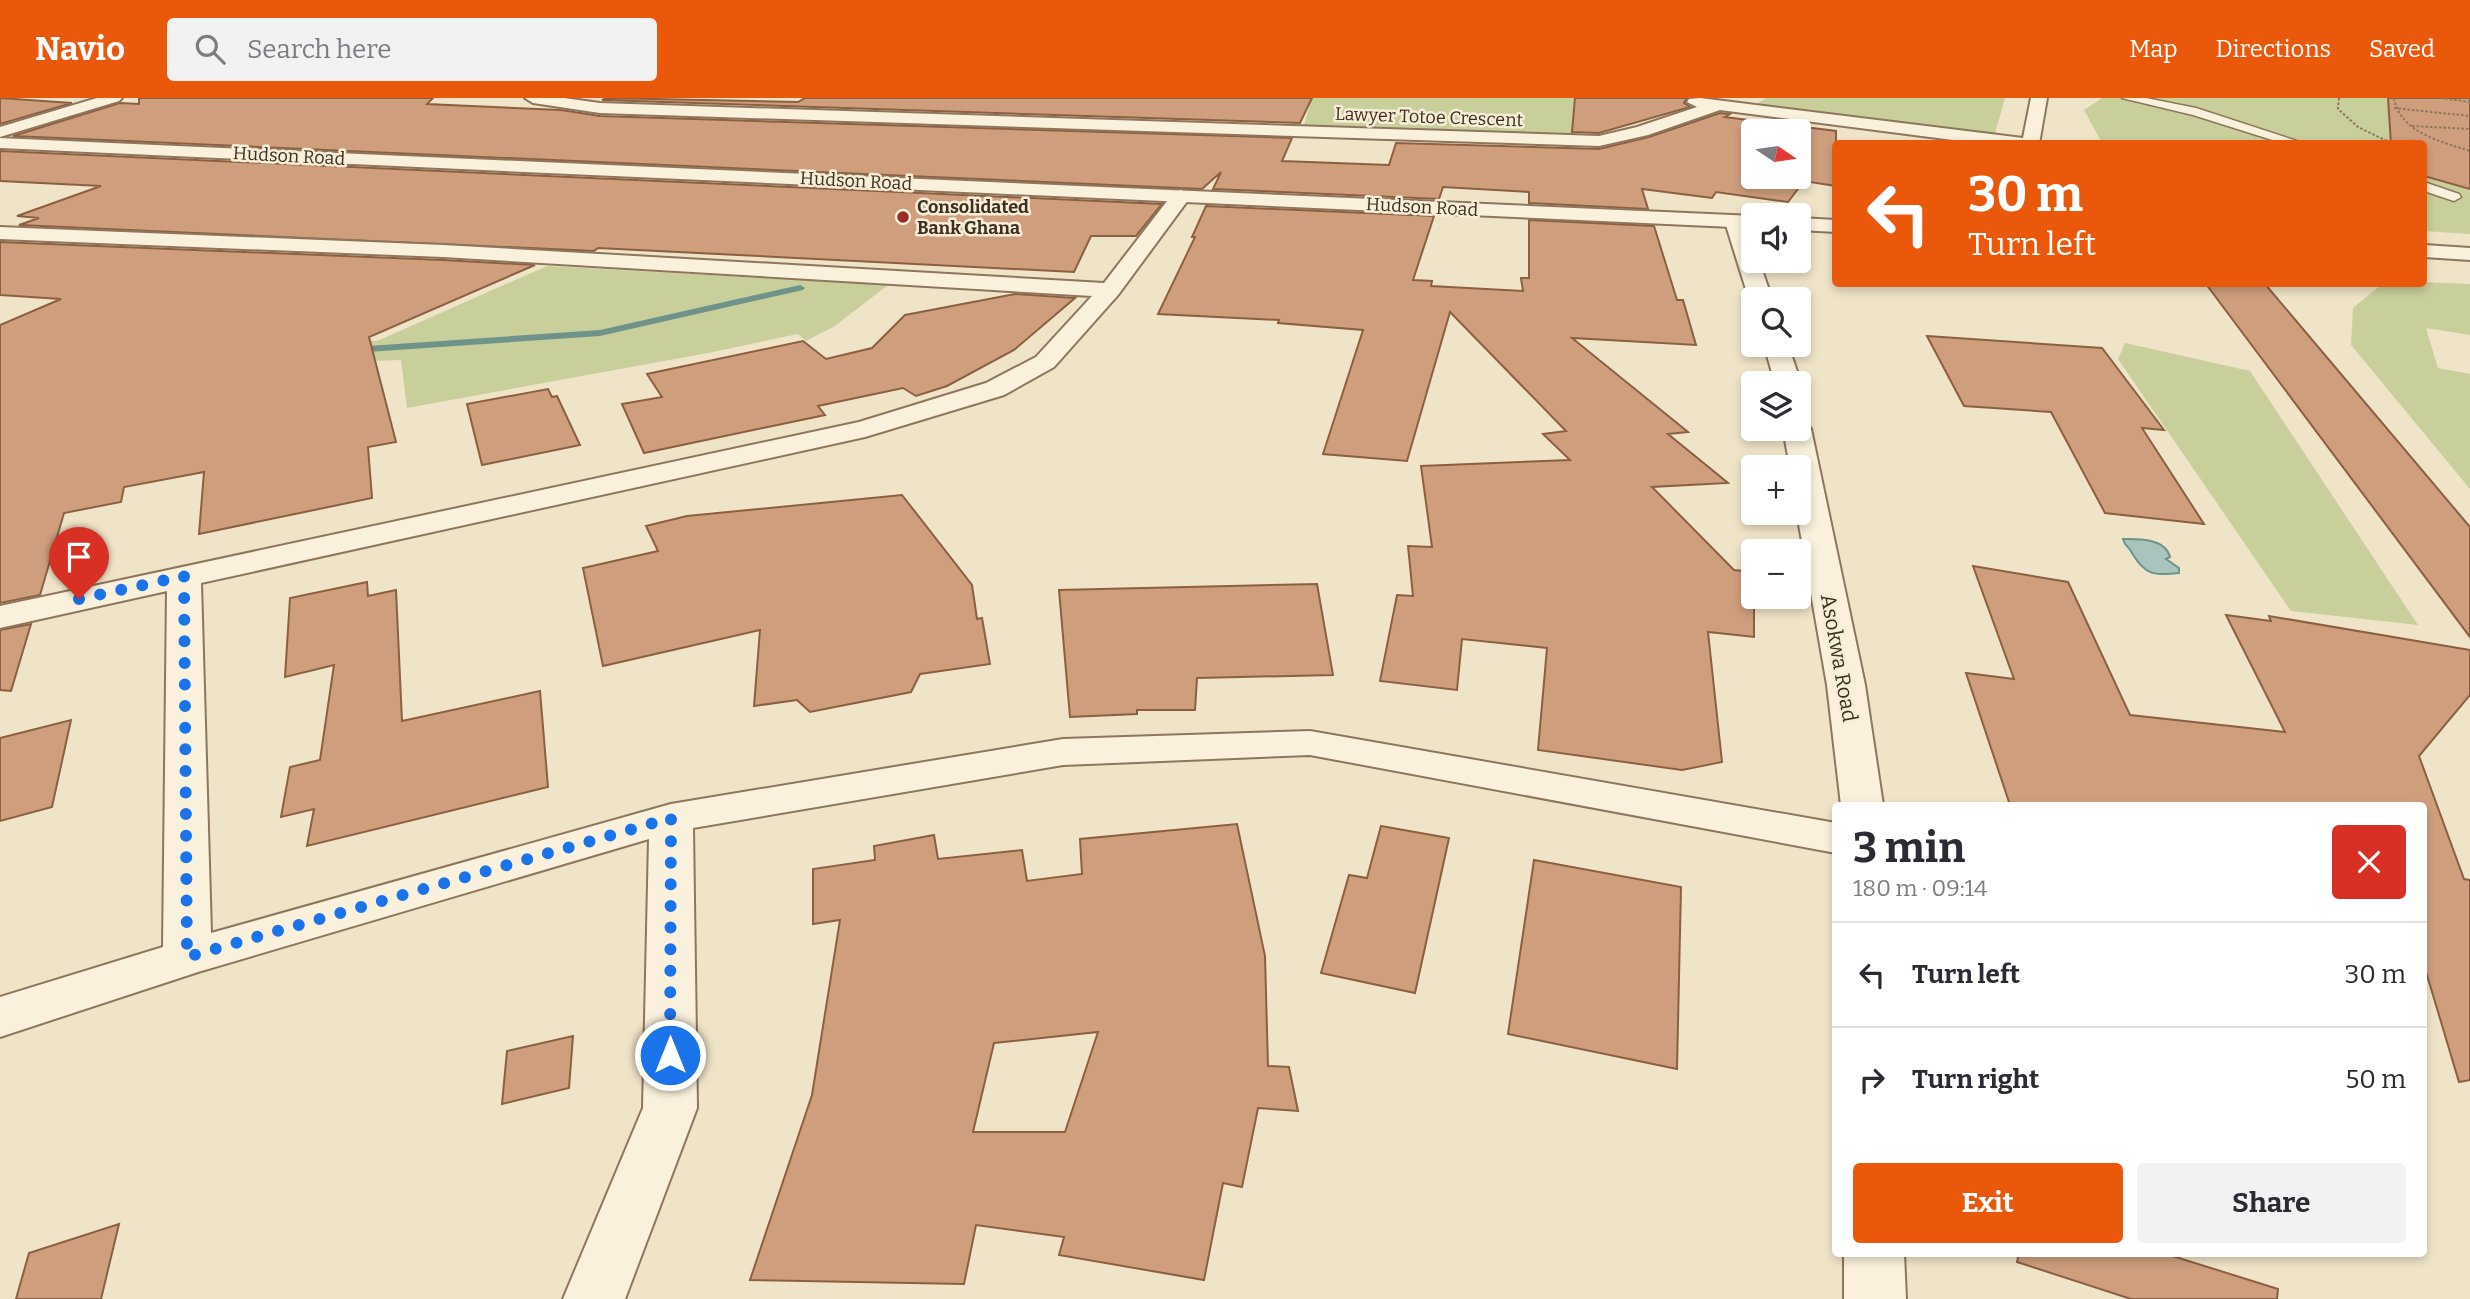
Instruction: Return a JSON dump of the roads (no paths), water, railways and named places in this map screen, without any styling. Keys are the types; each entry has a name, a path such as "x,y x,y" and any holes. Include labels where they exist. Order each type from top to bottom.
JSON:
{"street":[{"path":"0,132 114,98"},
{"name":"Lawyer Totoe Crescent","path":"533,98 600,108 1599,141 1642,131 1718,105"},
{"path":"2031,140 2039,98"},
{"path":"1674,99 1998,140"},
{"path":"964,119 984,105"},
{"name":"Hudson Road","path":"0,143 1741,222"},
{"path":"0,617 865,429 995,390 1045,362 1110,290 1181,196"},
{"path":"1811,225 1832,226"},
{"path":"0,233 443,251 1110,290"},
{"path":"2427,251 2470,254"},
{"name":"Asokwa Road","path":"1799,441 1846,685 1861,802"},
{"path":"184,576 187,957"},
{"path":"0,1017 187,957 671,818 1063,752 1310,743 1832,837"},
{"path":"594,1299 670,1108 671,818"},
{"path":"1874,1257 1875,1299"}],"lane":[{"path":"2128,98 2196,112 2287,140"},
{"path":"2427,187 2454,197"}],"water":[{"path":"2123,539 2151,541 2163,546 2170,557 2166,559 2179,568 2179,573 2157,574 2146,570"}],"waterway":[{"path":"353,350 600,333 800,288"}],"place":[{"name":"Consolidated Bank Ghana","path":"903,217"}]}
